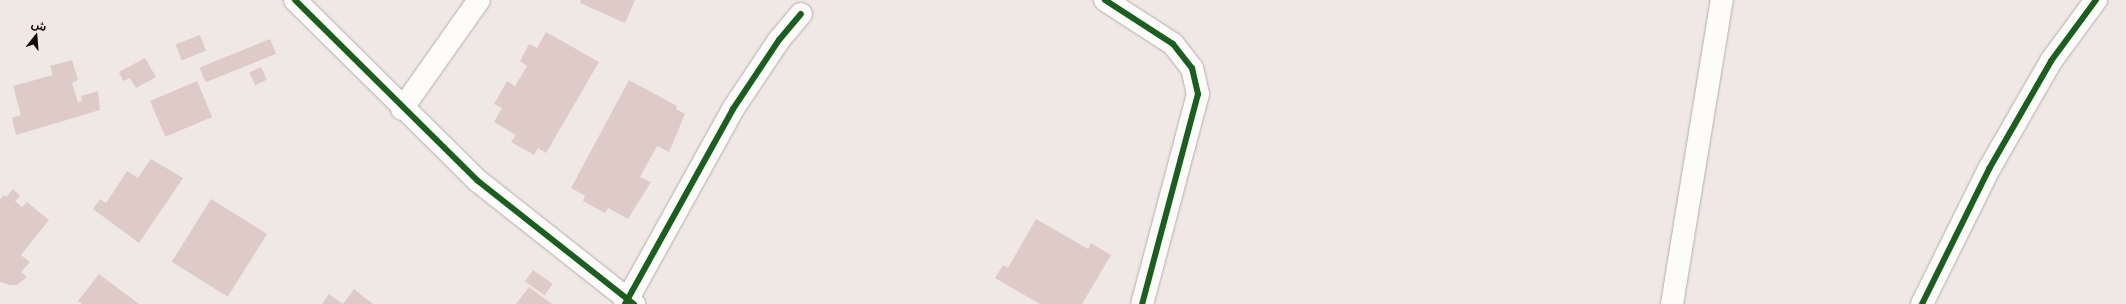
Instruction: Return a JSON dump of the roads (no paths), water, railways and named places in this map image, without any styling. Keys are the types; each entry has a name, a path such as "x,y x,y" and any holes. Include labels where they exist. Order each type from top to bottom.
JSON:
{"street":[{"path":"295,0 402,109 478,181 629,302 733,109 779,40 801,14"},
{"path":"402,109 479,0"},
{"path":"1105,0 1173,44 1192,68 1198,94 1142,304"},
{"path":"1672,304 1722,0"},
{"path":"1922,304 1989,169 2051,60 2096,0"}]}
